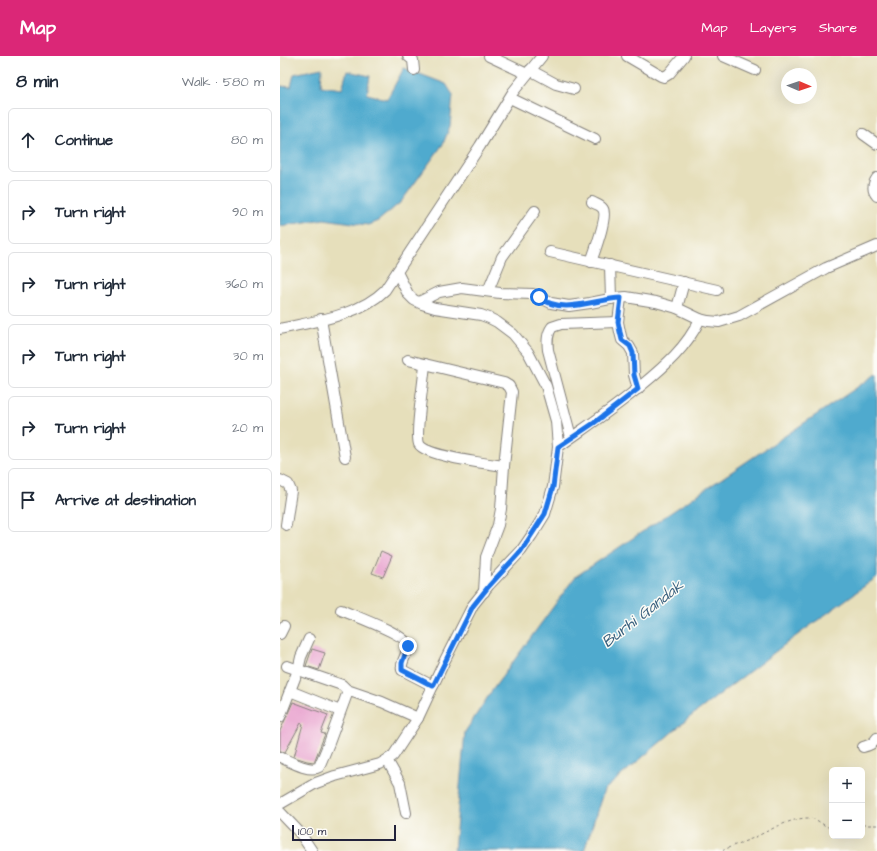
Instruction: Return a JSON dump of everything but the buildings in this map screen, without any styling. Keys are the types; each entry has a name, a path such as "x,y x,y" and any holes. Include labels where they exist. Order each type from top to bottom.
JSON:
{"street":[{"path":"408,56 413,60 414,70"},
{"path":"489,56 556,84 574,88"},
{"path":"280,329 350,312 368,304 385,290 510,98 528,72 542,56"},
{"path":"627,56 664,77 669,74 684,56"},
{"path":"723,56 755,70"},
{"path":"510,98 594,139"},
{"path":"863,134 877,144"},
{"path":"877,178 874,182 873,190 877,196"},
{"path":"591,262 603,223 604,211 592,202"},
{"path":"488,291 502,257 535,211"},
{"path":"419,302 439,292 462,288 533,294 551,303 569,306 616,298 640,299 677,308 700,319 719,322 739,316 826,268 877,246"},
{"path":"550,252 717,290"},
{"path":"610,266 622,340 630,346 633,353 634,375 638,389"},
{"path":"280,804 312,785 326,779 371,767 393,756 418,718 468,614 484,592 521,551 545,514 553,487 558,447 556,421 546,386 528,352 502,325 489,318 480,315 435,308 419,302 408,294 397,272"},
{"path":"677,308 684,282"},
{"path":"321,319 345,457"},
{"path":"558,447 594,423 656,374 684,346 700,319"},
{"path":"572,438 548,350 548,336 550,330 552,327 561,324 618,322"},
{"path":"408,360 504,383 509,386 512,395 500,516 486,558 484,592"},
{"path":"425,364 418,431 420,444 423,448 434,453 462,460 504,466"},
{"path":"280,480 288,484 291,491 286,526"},
{"path":"341,610 402,638 408,646 402,663 402,670 433,686"},
{"path":"280,717 309,639"},
{"path":"287,666 342,685 347,690 418,718"},
{"path":"280,757 310,769 316,769 319,767 329,744 347,690"},
{"path":"290,691 340,711"},
{"path":"863,747 874,742 877,738"},
{"path":"387,760 400,783 406,813"},
{"path":"280,812 300,833 312,851"}],"path":[{"path":"722,851 772,828 803,818 815,819 823,826 829,827"},
{"path":"865,825 877,825"}],"water":[{"path":"322,68 321,86 342,89 347,71 370,76 367,94 387,99 404,68 446,84 453,95 450,126 443,144 401,202 378,221 368,225 324,219 280,226 280,86 291,87 294,74"},
{"name":"Burhi Gandak","path":"877,374 877,577 792,639 690,717 604,790 584,851 454,851 465,732 491,692 575,577"}],"route":[{"path":"408,646 401,667 402,670 433,686 473,606 479,597 521,551 545,514 553,487 558,447 594,423 638,389 633,368 633,353 630,346 625,344 622,340 618,322 621,298 569,306 551,303 539,297"}]}
